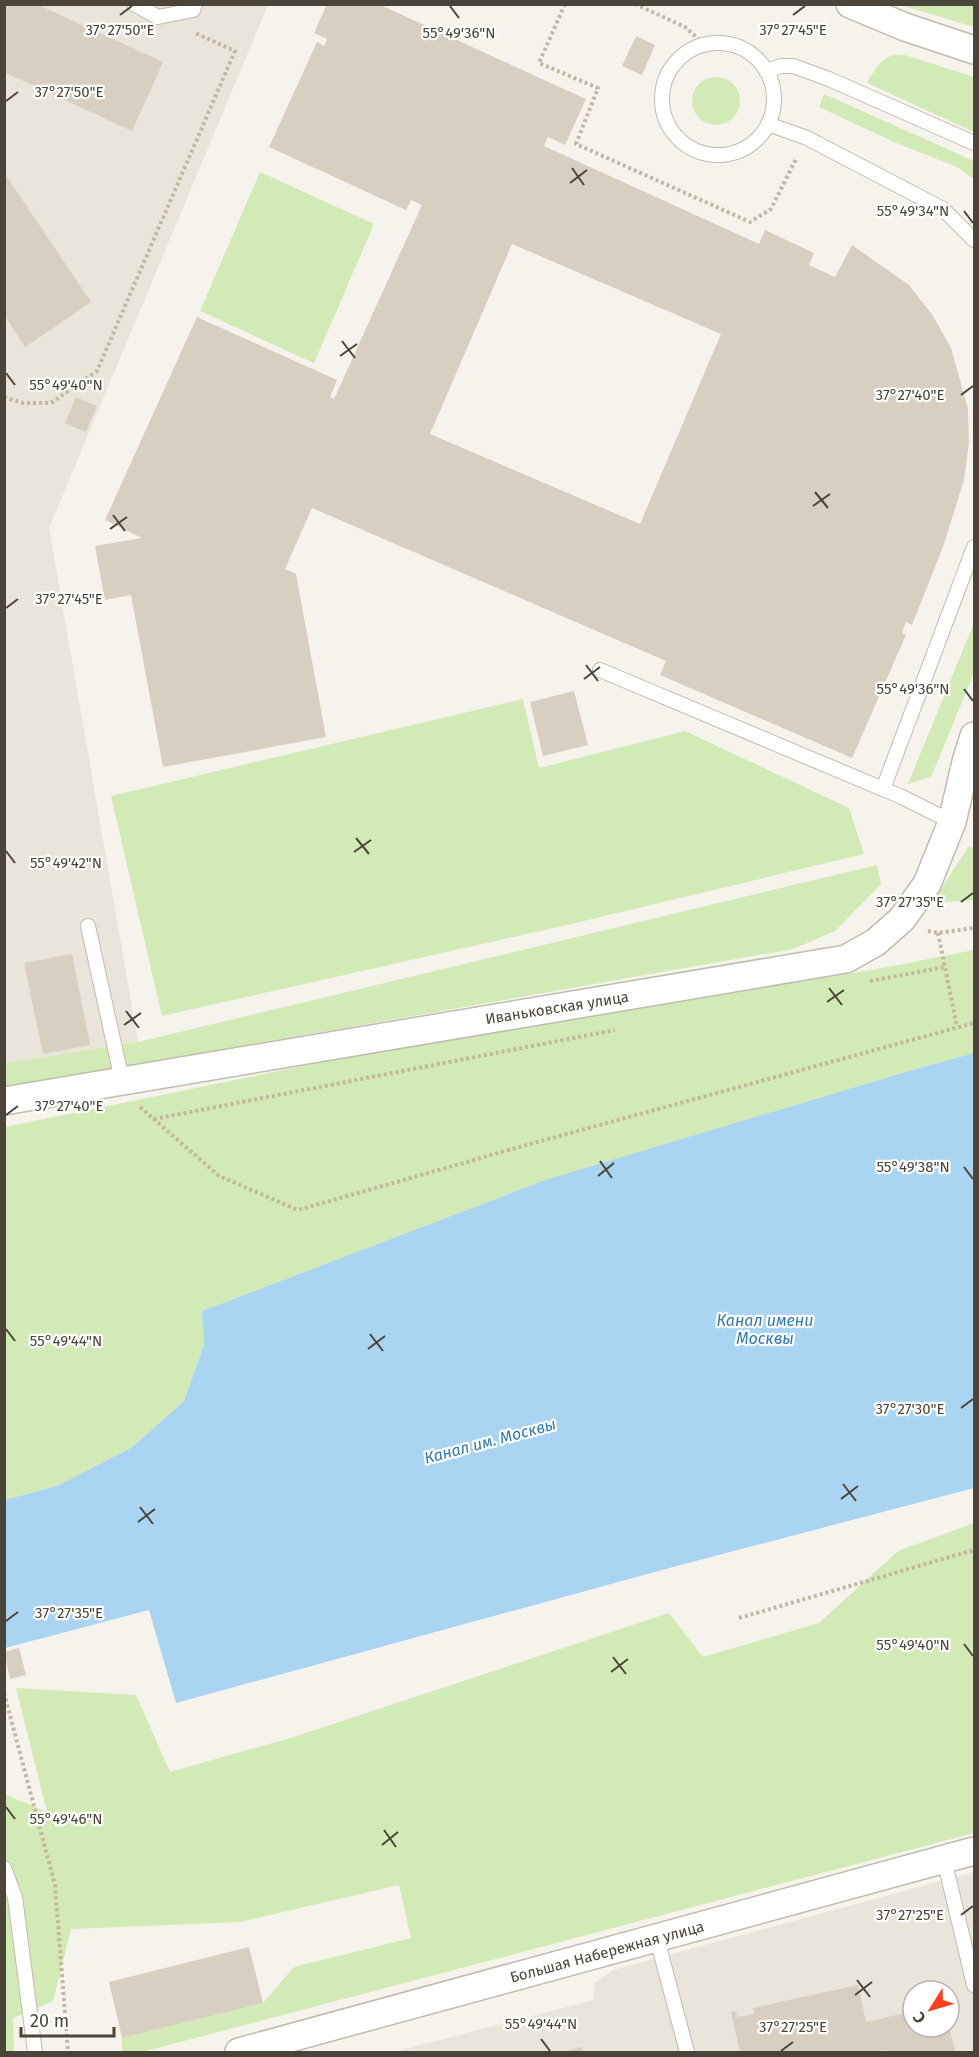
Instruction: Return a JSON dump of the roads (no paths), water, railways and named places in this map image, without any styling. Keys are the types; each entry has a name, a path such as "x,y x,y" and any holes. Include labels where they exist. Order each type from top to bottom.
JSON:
{"street":[{"path":"850,4 905,27 975,50"},
{"name":"Иваньковская улица","path":"4,1101 846,959 876,942 902,919 927,884 952,822 966,762 975,736"},
{"name":"Большая Набережная улица","path":"239,2052 975,1851"}],"lane":[{"path":"134,4 158,16 193,10 195,4"},
{"path":"714,43 731,44 746,51 759,61 766,71 773,91 773,108 760,136 749,145 735,152 706,153 680,140 670,128 664,113 662,97 664,81 672,66 683,54 698,46 714,43"},
{"path":"766,71 781,66 793,66 829,79 975,143"},
{"path":"768,123 807,138 943,209 975,240"},
{"path":"883,789 975,547"},
{"path":"600,670 926,807 952,822"},
{"path":"88,926 117,1081"},
{"path":"944,1859 975,1984"},
{"path":"4,1868 15,1897 35,2052"},
{"path":"657,1938 687,2052"}],"water":[{"name":"Канал имени Москвы","path":"974,1053 974,1488 673,1567 176,1703 149,1610 5,1648 5,1500 57,1486 131,1448 184,1401 204,1345 202,1311 548,1179"}],"water label":[{"name":"Канал им. Москвы","path":"490,1441"}]}
